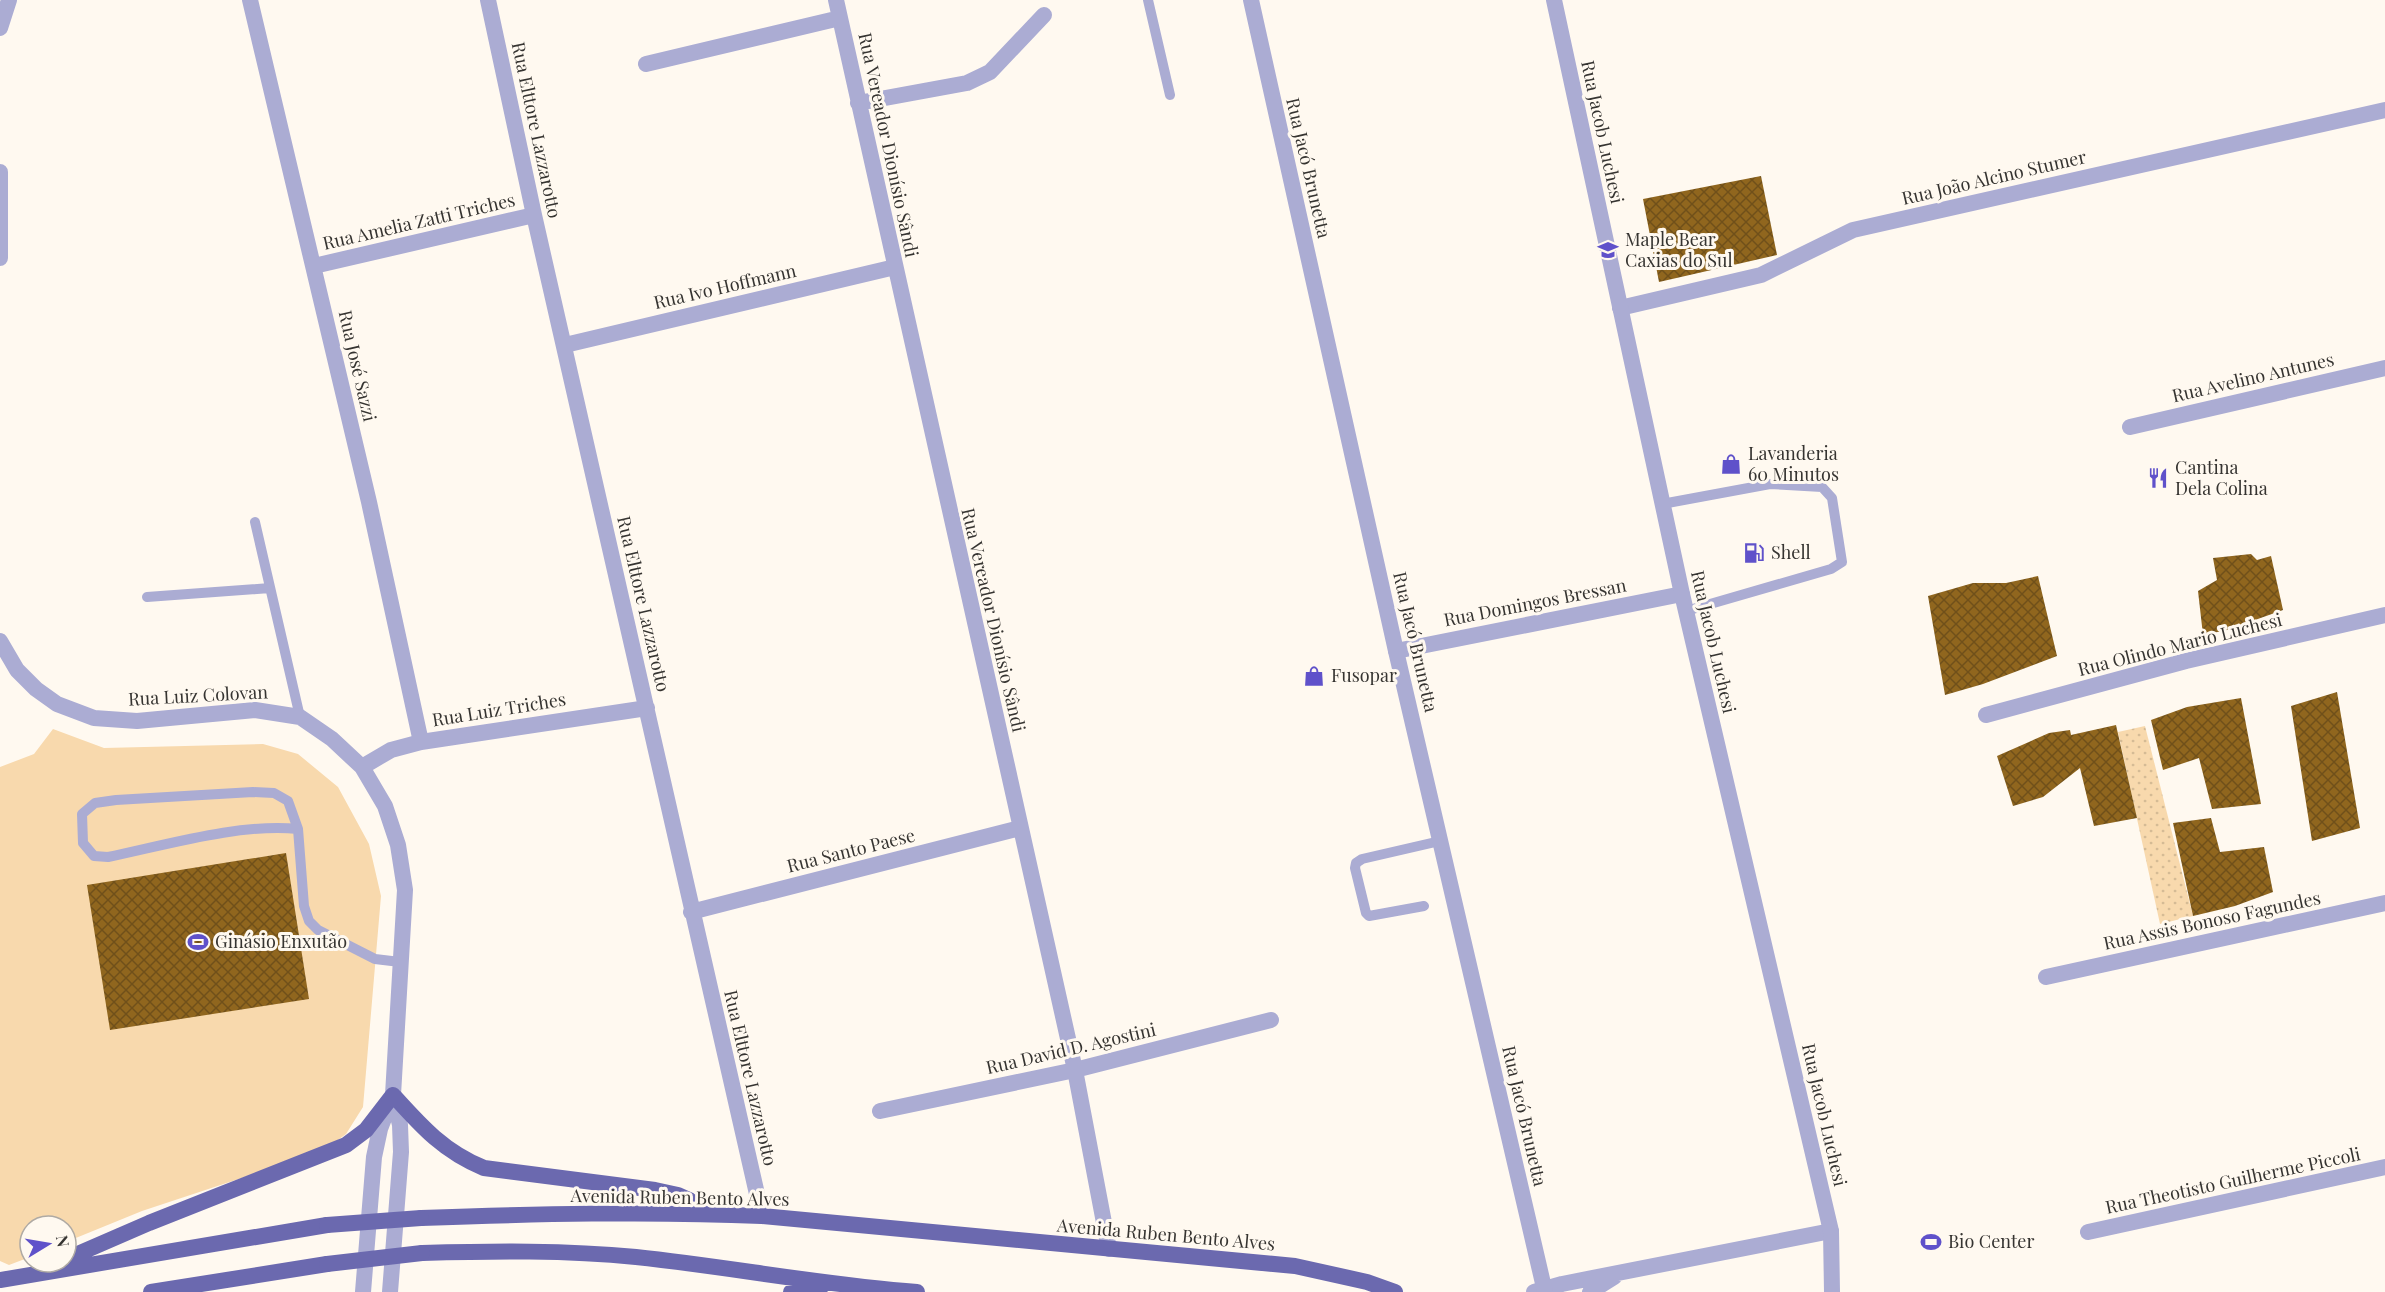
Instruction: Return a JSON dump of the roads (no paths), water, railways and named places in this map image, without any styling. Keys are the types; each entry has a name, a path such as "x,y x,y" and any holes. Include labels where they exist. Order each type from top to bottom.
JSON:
{"main road":[{"path":"78,1254 149,1223 346,1145 366,1130 393,1095 423,1129 461,1159 484,1168 655,1190 678,1195 722,1214"},
{"name":"Avenida Ruben Bento Alves","path":"78,1265 327,1225 505,1215 722,1214 1295,1266 1367,1282 1395,1292"},
{"path":"151,1292 327,1264 422,1253 509,1250 638,1257 863,1288 917,1292"},
{"name":"Avenida Ruben Bento Alves","path":"8,1278 27,1274"},
{"path":"791,1292 863,1288"}],"street":[{"path":"0,28 9,0"},
{"name":"Rua José Sazzi","path":"250,0 369,502 421,742"},
{"name":"Rua Elttore Lazzarotto","path":"488,0 534,215 647,708 691,912 762,1216"},
{"name":"Rua Vereador Dionísio Sândi","path":"836,0 1075,1070 1109,1249"},
{"name":"Rua Jacó Brunetta","path":"1251,0 1541,1291"},
{"name":"Rua Jacob Luchesi","path":"1554,0 1682,594 1831,1231 1832,1292"},
{"path":"858,102 967,83 990,72 1044,15"},
{"path":"646,64 840,18"},
{"name":"Rua João Alcino Stumer","path":"1620,308 1761,275 1852,230 2385,110"},
{"path":"0,172 0,258"},
{"name":"Rua Amelia Zatti Triches","path":"314,266 534,215"},
{"name":"Rua Ivo Hoffmann","path":"564,345 895,267"},
{"name":"Rua Avelino Antunes","path":"2130,427 2385,368"},
{"name":"Rua Domingos Bressan","path":"1396,651 1682,594"},
{"name":"Rua Olindo Mario Luchesi","path":"1986,715 2186,661 2385,615"},
{"name":"Rua Luiz Colovan","path":"0,641 17,670 36,689 57,704 94,718 136,720 255,710 300,717 332,739 362,767 385,806 398,845 405,890 393,1095 400,1125 401,1152 390,1292"},
{"name":"Rua Luiz Triches","path":"362,767 391,750 421,742 647,708"},
{"name":"Rua Santo Paese","path":"691,912 1020,828"},
{"name":"Rua Assis Bonoso Fagundes","path":"2046,977 2385,903"},
{"name":"Rua David D. Agostini","path":"880,1111 1075,1070 1271,1020"},
{"name":"Rua Luiz Colovan","path":"363,1292 374,1157 380,1130 393,1095"},
{"name":"Rua Theotisto Guilherme Piccoli","path":"2088,1232 2385,1167"},
{"path":"1541,1291 1622,1271 1831,1231"},
{"path":"1590,1292 1622,1271"}],"lane":[{"path":"1148,0 1170,95"},
{"path":"1662,504 1770,484 1822,487 1832,498 1842,562 1831,569 1686,611"},
{"path":"255,522 300,717"},
{"path":"147,597 270,588"},
{"path":"298,829 276,826 250,828 108,857 94,856 83,843 82,814 95,803 116,800 253,792 274,793 288,801 298,829 304,906 309,921 318,930 375,959 400,962"},
{"path":"1424,906 1369,916 1366,913 1355,868 1356,863 1362,859 1440,841"}],"place":[{"name":"Maple Bear Caxias do Sul","path":"1608,250"},
{"name":"Lavanderia 60 Minutos","path":"1731,464"},
{"name":"Cantina Dela Colina","path":"2158,478"},
{"name":"Shell","path":"1754,553"},
{"name":"Fusopar","path":"1314,676"},
{"name":"Ginásio Enxutão","path":"198,942"},
{"name":"Bio Center","path":"1931,1242"}]}
